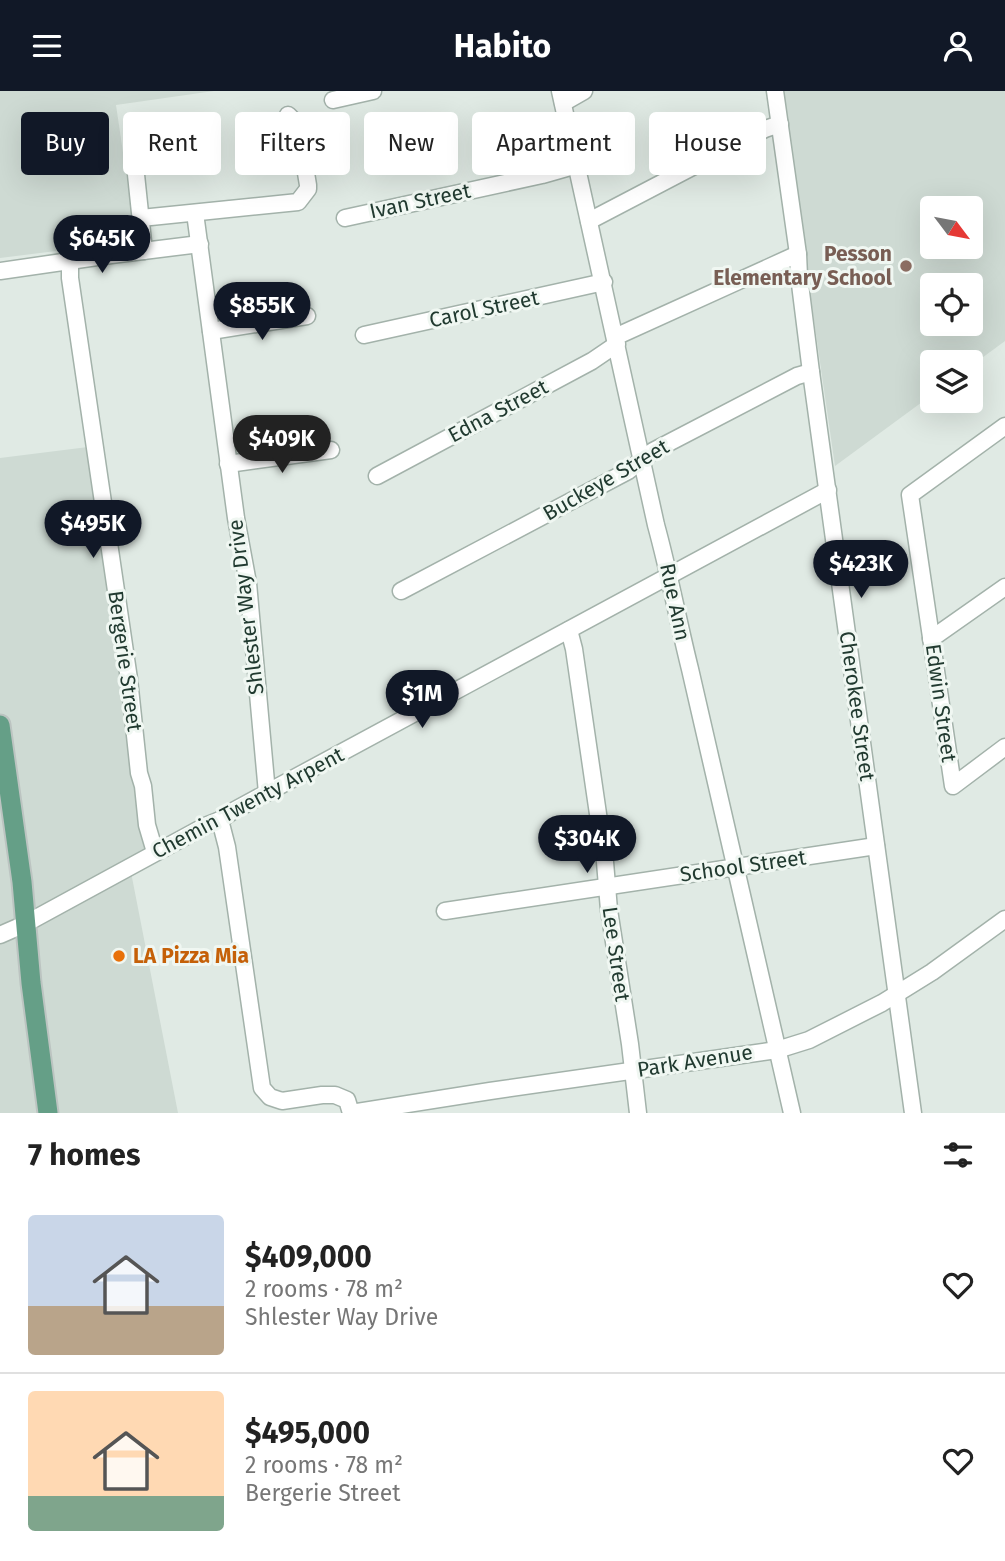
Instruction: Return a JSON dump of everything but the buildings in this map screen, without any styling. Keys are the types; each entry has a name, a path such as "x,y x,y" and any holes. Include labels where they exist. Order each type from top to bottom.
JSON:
{"main road":[{"path":"0,725 22,882 24,924 48,1113"}],"street":[{"path":"333,100 373,91"},
{"path":"561,97 584,91"},
{"name":"Cherokee Street","path":"775,91 913,1113"},
{"path":"589,221 765,129 780,124"},
{"path":"136,175 144,251"},
{"path":"141,218 298,202 308,189 306,175"},
{"name":"Ivan Street","path":"345,218 542,175"},
{"name":"Rue Ann","path":"579,175 656,524 670,575 792,1113"},
{"name":"Shlester Way Drive","path":"195,213 228,464 248,583 267,793"},
{"path":"0,271 200,244"},
{"name":"Edna Street","path":"377,476 592,361 616,340 798,254"},
{"name":"Bergerie Street","path":"70,261 70,278 127,665 139,773 155,852"},
{"name":"Carol Street","path":"364,335 604,282"},
{"path":"211,331 307,316"},
{"name":"Buckeye Street","path":"401,591 628,471 653,451 797,376 811,372"},
{"name":"Edwin Street","path":"1005,426 910,495 953,786 1005,747"},
{"path":"228,464 331,450"},
{"name":"Chemin Twenty Arpent","path":"0,935 220,820 828,490"},
{"path":"931,639 1005,587"},
{"name":"Lee Street","path":"569,630 575,649 638,1113"},
{"path":"220,820 227,847 262,1088 270,1097 282,1101 335,1095 347,1100 351,1113"},
{"name":"School Street","path":"444,911 876,846"},
{"name":"Park Avenue","path":"351,1113 777,1049 809,1040 881,1003 932,972 1005,919"}],"shaded area":[{"path":"0,91 214,91 116,105 123,153 123,175 126,175 136,241 0,258"},
{"name":"Pesson Elementary School","path":"781,91 1005,91 1005,341 983,357 983,350 920,350 920,404 835,466"},
{"path":"88,447 149,850 129,862 178,1113 0,1113 0,458"}],"place":[{"name":"Pesson Elementary School","path":"906,266"},
{"name":"LA Pizza Mia","path":"119,956"}]}
